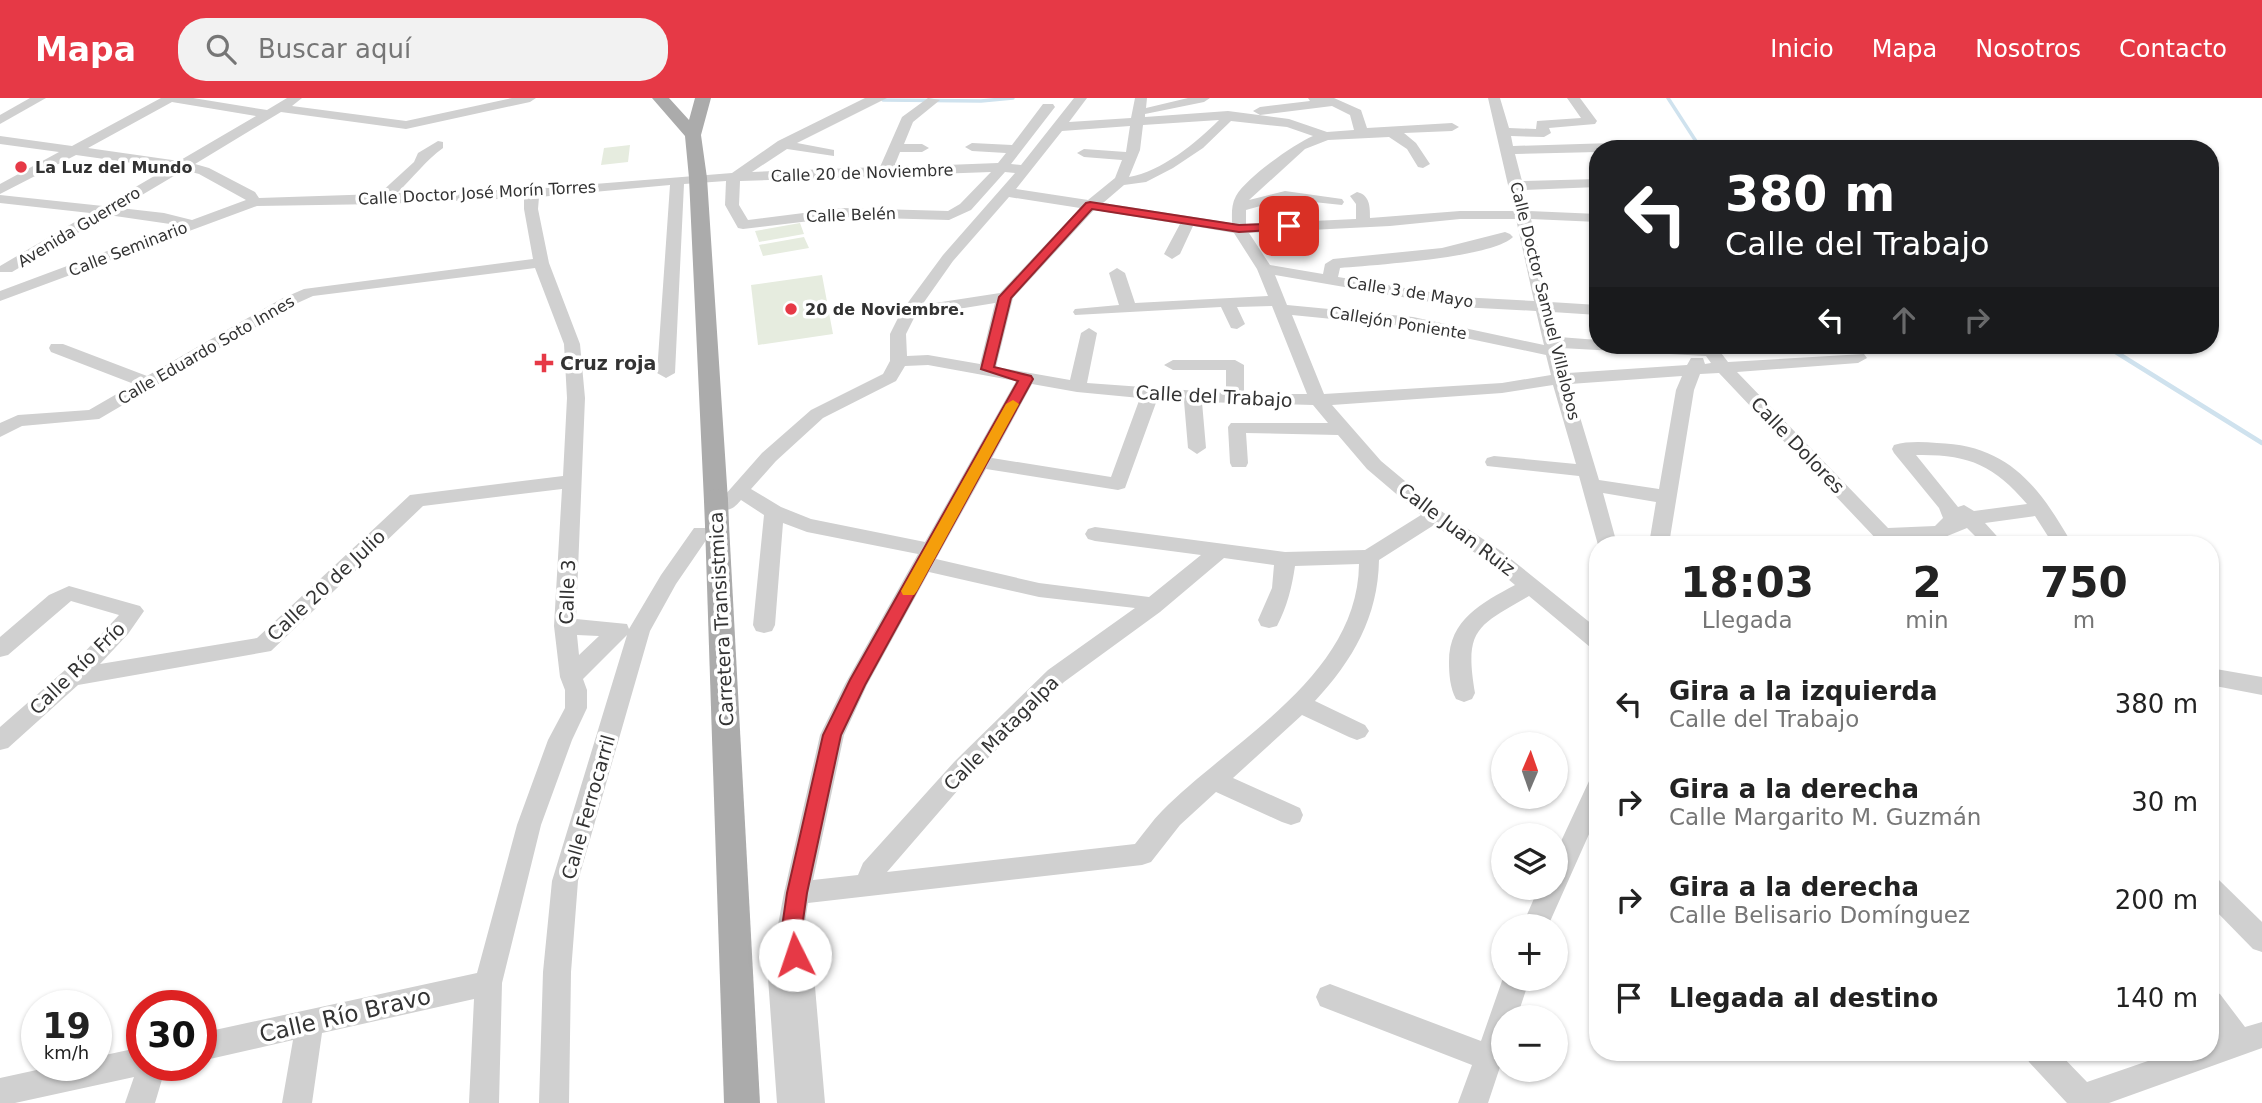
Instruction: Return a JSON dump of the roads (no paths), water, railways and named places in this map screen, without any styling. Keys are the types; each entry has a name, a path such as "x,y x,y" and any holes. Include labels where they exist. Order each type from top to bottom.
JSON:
{"main road":[{"path":"660,98 693,135"},
{"name":"Carretera Transistmica","path":"702,98 693,135 687,179 720,511 742,1103"}],"street":[{"path":"0,120 40,98"},
{"path":"0,190 170,98 406,125 530,98"},
{"name":"Avenida Guerrero","path":"6,270 296,98"},
{"path":"899,362 898,334 909,312 948,258 1007,192 1081,98"},
{"path":"987,369 1005,297 1090,206 1121,180 1131,156 1140,118 1141,98"},
{"path":"1140,118 1204,98"},
{"path":"1314,98 1335,102 1356,113 1362,133"},
{"name":"Calle Doctor Samuel Villalobos","path":"1494,98 1561,379 1591,478 1605,536"},
{"path":"1573,98 1606,140"},
{"path":"733,178 783,144 877,99"},
{"path":"885,172 907,121 934,100"},
{"path":"1060,127 1140,118 1228,116 1335,102"},
{"path":"1001,167 1048,107"},
{"path":"1228,116 1289,123 1326,136"},
{"path":"1121,180 1133,182 1197,147 1222,126 1228,116"},
{"path":"1503,132 1544,133 1542,124 1590,121"},
{"path":"1239,229 1239,207 1243,196 1300,146 1326,136 1452,127"},
{"path":"1388,130 1409,143 1423,164"},
{"path":"0,140 204,171 250,195 255,202"},
{"path":"783,144 829,153"},
{"path":"381,200 420,164 423,156 438,145"},
{"path":"972,147 1015,149"},
{"path":"896,148 922,148"},
{"path":"1508,150 1589,148"},
{"path":"1084,153 1131,156"},
{"name":"Calle 20 de Noviembre","path":"687,179 1001,167 1025,170"},
{"name":"Calle Belén","path":"733,178 732,205 743,225 819,203 877,212 948,215 960,212 1001,167"},
{"path":"819,175 819,203"},
{"path":"666,373 687,179"},
{"name":"Calle Doctor José Morín Torres","path":"255,202 532,193 687,179"},
{"path":"1516,186 1589,184"},
{"path":"1007,192 1239,229 1487,215 1523,223 1589,219"},
{"name":"Calle 3","path":"484,1103 488,983 529,825 560,740 576,708 576,690 571,677 565,626 576,398 572,344 541,263 531,209 532,193"},
{"path":"1239,207 1285,195 1337,202"},
{"path":"1357,196 1363,203 1363,223"},
{"path":"0,199 174,218 192,225"},
{"name":"Calle Seminario","path":"5,291 255,202"},
{"path":"1172,254 1188,222"},
{"name":"Calle Juan Ruiz","path":"1239,229 1265,270 1318,400 1374,465 1434,516 1494,556 1589,634"},
{"path":"1330,279 1333,264 1458,250 1481,246 1505,237"},
{"name":"Calle Eduardo Soto Innes","path":"0,431 18,421 93,415 287,302 310,292 541,263"},
{"name":"Calle 3 de Mayo","path":"1265,270 1460,302 1589,310"},
{"path":"1117,273 1128,307"},
{"path":"909,312 1005,297"},
{"path":"1227,302 1237,324"},
{"name":"Callejón Poniente","path":"1081,312 1227,302 1281,305 1413,322 1553,347 1589,347"},
{"path":"1077,387 1089,333"},
{"path":"57,348 148,383"},
{"path":"1661,536 1685,390 1701,354"},
{"name":"Calle Dolores","path":"1711,354 1884,536"},
{"name":"Calle del Trabajo","path":"899,362 928,360 1077,387 1150,394 1318,400 1502,388 1561,379 1692,372 1722,366 1858,358"},
{"name":"Calle Ferrocarril","path":"554,1103 557,972 565,881 627,678 629,630 720,511 769,457 817,414 890,377 899,362"},
{"path":"1173,365 1235,365 1235,399"},
{"path":"792,1103 782,978 797,893 832,735 856,684 1026,379"},
{"path":"982,461 1118,484 1150,394"},
{"path":"1193,397 1197,448"},
{"path":"0,413 18,421"},
{"path":"1239,463 1237,427 1344,429"},
{"path":"1940,532 1953,519 1948,506 1902,449 1966,451 2002,466 2042,508 2058,536"},
{"path":"1493,462 1591,478 1668,497"},
{"name":"Calle 20 de Julio","path":"70,678 263,645 417,500 573,481"},
{"path":"1933,486 1971,518 1987,536"},
{"path":"1914,536 1940,532 1971,518 2042,508"},
{"path":"720,511 774,512 807,525 1039,590 1139,601 1153,607"},
{"path":"764,625 774,512"},
{"path":"1095,534 1285,559 1369,557 1434,516"},
{"path":"1940,532 1963,536"},
{"name":"Calle Matagalpa","path":"866,886 872,871 963,768 1056,676 1153,607 1222,549"},
{"path":"797,893 1142,854 1174,814 1258,743 1329,669 1348,641 1368,594 1369,557"},
{"path":"1269,620 1282,588 1285,559"},
{"path":"1464,693 1457,663 1460,639 1472,622 1530,586"},
{"name":"Calle Río Frío","path":"0,649 56,600 69,593 133,611 123,626 70,678 0,741"},
{"path":"565,626 629,630"},
{"path":"571,677 629,630"},
{"path":"2219,678 2262,685"},
{"path":"1298,703 1357,731"},
{"path":"1214,780 1291,815"},
{"path":"1568,852 1589,806"},
{"path":"2219,897 2262,940"},
{"path":"791,934 800,975 810,1103"},
{"name":"Calle Río Bravo","path":"217,1043 488,983"},
{"path":"1473,1103 1512,991"},
{"path":"1330,997 1489,1058"},
{"path":"2219,1011 2251,1039 2219,1051"},
{"path":"297,1103 310,1023"},
{"path":"2048,1061 2085,1100 2191,1061"},
{"path":"0,1092 126,1064"},
{"path":"140,1103 147,1081"}],"waterway":[{"path":"883,100 981,101 1013,98"},
{"path":"1668,98 1695,140"},
{"path":"2119,354 2262,443"}],"place":[{"name":"La Luz del Mundo","path":"21,167"},
{"name":"20 de Noviembre.","path":"791,309"},
{"name":"Cruz roja","path":"544,363"}]}
